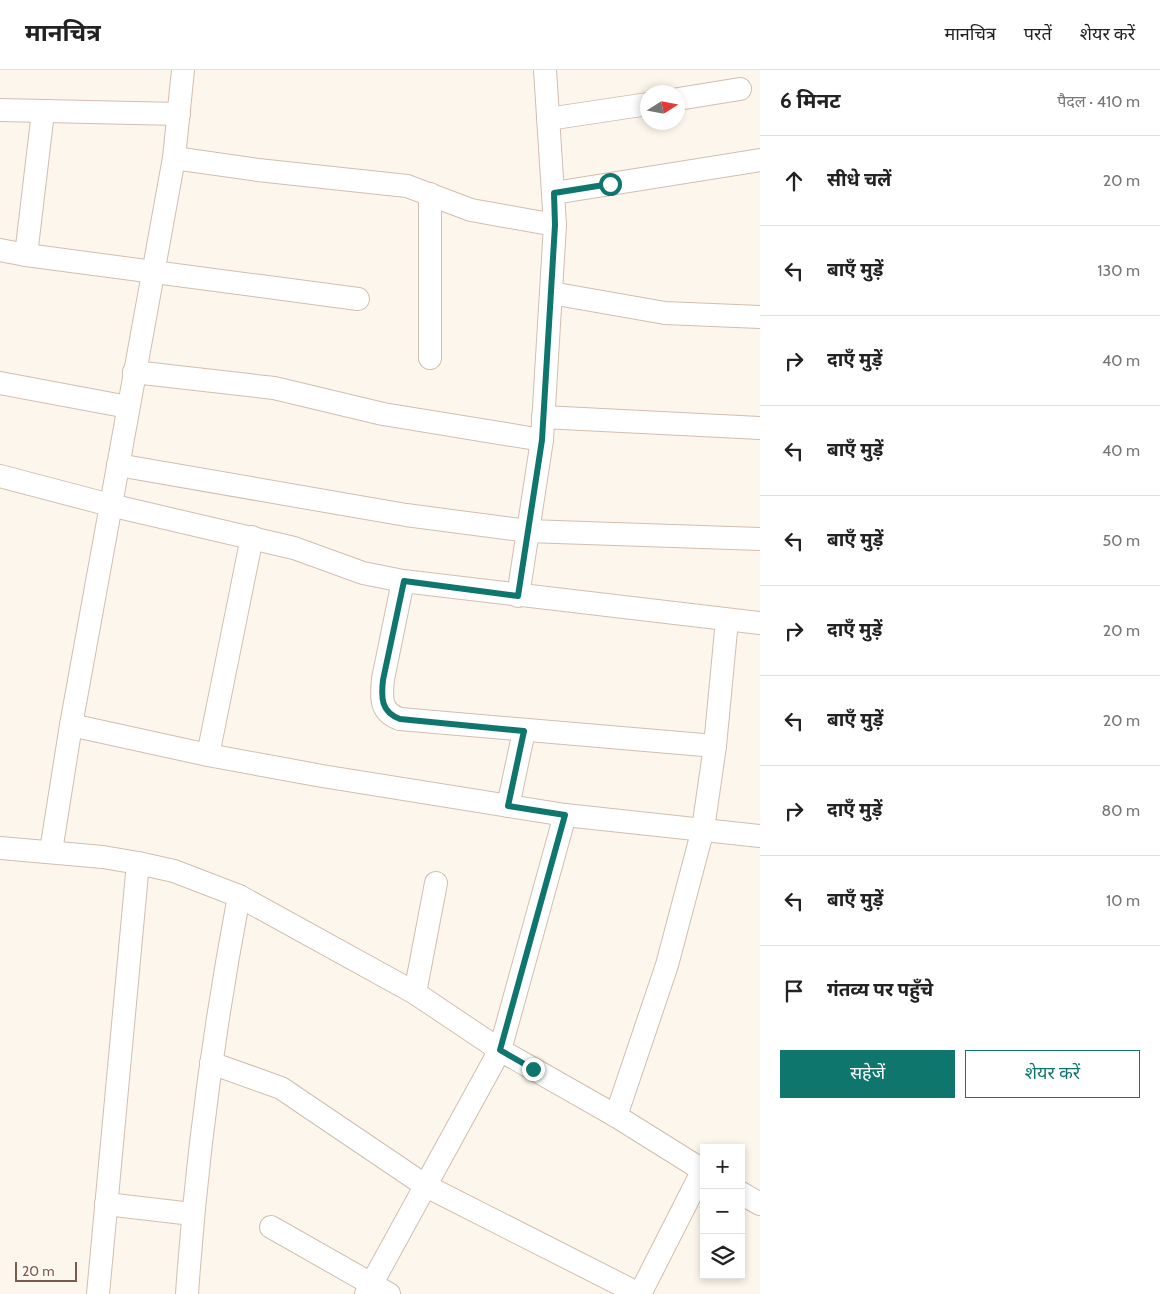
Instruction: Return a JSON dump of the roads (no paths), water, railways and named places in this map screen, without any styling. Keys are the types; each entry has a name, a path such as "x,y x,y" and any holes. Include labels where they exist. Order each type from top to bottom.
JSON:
{"street":[{"path":"51,851 110,505 174,158 183,70"},
{"path":"518,596 542,440 555,225 544,70"},
{"path":"685,98 740,89"},
{"path":"548,119 640,105"},
{"path":"0,110 179,114"},
{"path":"26,255 43,112"},
{"path":"174,158 258,170 407,186 471,210 555,225"},
{"path":"554,193 760,160"},
{"path":"430,194 430,358"},
{"path":"0,250 358,299"},
{"path":"551,293 665,313 760,317"},
{"path":"134,372 274,388 382,414 542,440"},
{"path":"0,384 128,407"},
{"path":"543,417 760,428"},
{"path":"118,465 406,515 528,531 760,539"},
{"path":"0,476 110,505 294,548 362,573 404,581 518,596 760,623"},
{"path":"208,755 252,537"},
{"path":"404,581 383,680 382,696 384,709 390,716 400,719 524,731 715,746"},
{"path":"616,1116 667,966 704,829 715,746 727,620"},
{"path":"71,725 208,755 322,776 508,806 565,815 760,836"},
{"path":"508,806 524,731"},
{"path":"271,1227 375,1291 426,1186 500,1050 565,815"},
{"path":"0,848 51,851 138,863 174,871 239,896 415,993 500,1050 616,1116 700,1168"},
{"path":"98,1294 138,863"},
{"path":"415,993 436,884"},
{"path":"187,1294 192,1214 211,1063 239,896"},
{"path":"211,1063 281,1088 426,1186 640,1294 700,1176"},
{"path":"745,1195 760,1204"},
{"path":"106,1204 192,1214"}]}
